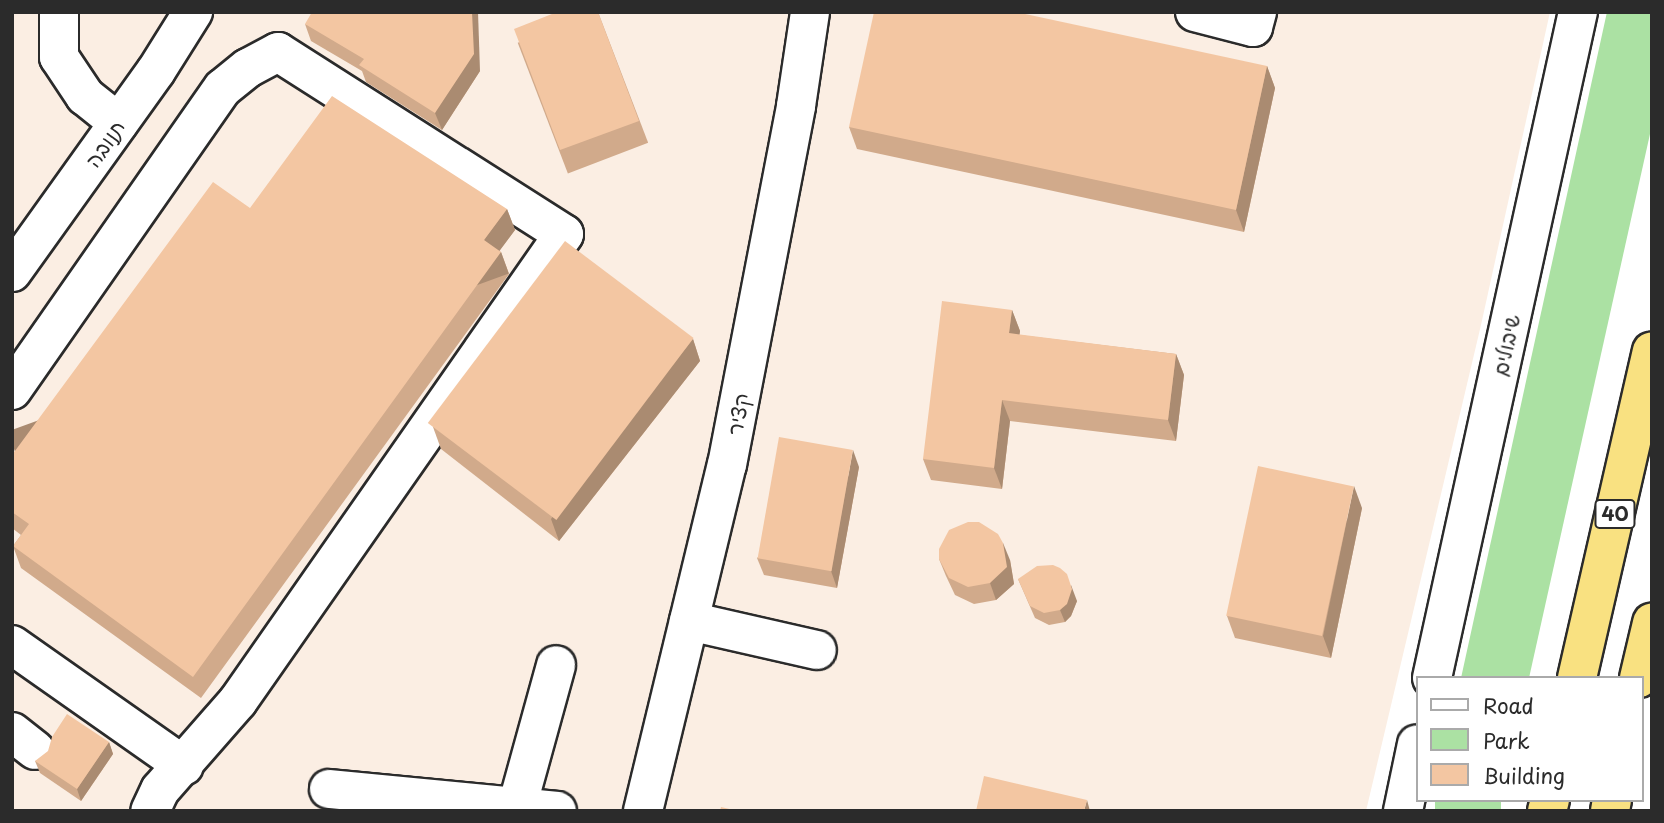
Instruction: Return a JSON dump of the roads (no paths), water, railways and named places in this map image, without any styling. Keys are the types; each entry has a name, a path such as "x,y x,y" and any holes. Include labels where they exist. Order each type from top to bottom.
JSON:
{"highway":[{"name":"40","path":"1577,676 1652,351"},
{"path":"1639,676 1652,623"}],"street":[{"path":"59,12 59,57 85,96 119,123"},
{"name":"תנובה","path":"12,272 119,123 193,12"},
{"name":"קציר","path":"643,811 727,465 796,106 810,12"},
{"path":"1195,12 1253,27 1257,12"},
{"name":"שיבולים","path":"1432,676 1578,12"},
{"path":"12,390 223,88 248,68 278,51 564,234 238,701 160,790 150,811"},
{"path":"689,621 817,650"},
{"path":"12,645 184,765"},
{"path":"517,807 556,664"},
{"path":"1403,811 1416,749"},
{"path":"329,789 557,811"}]}
